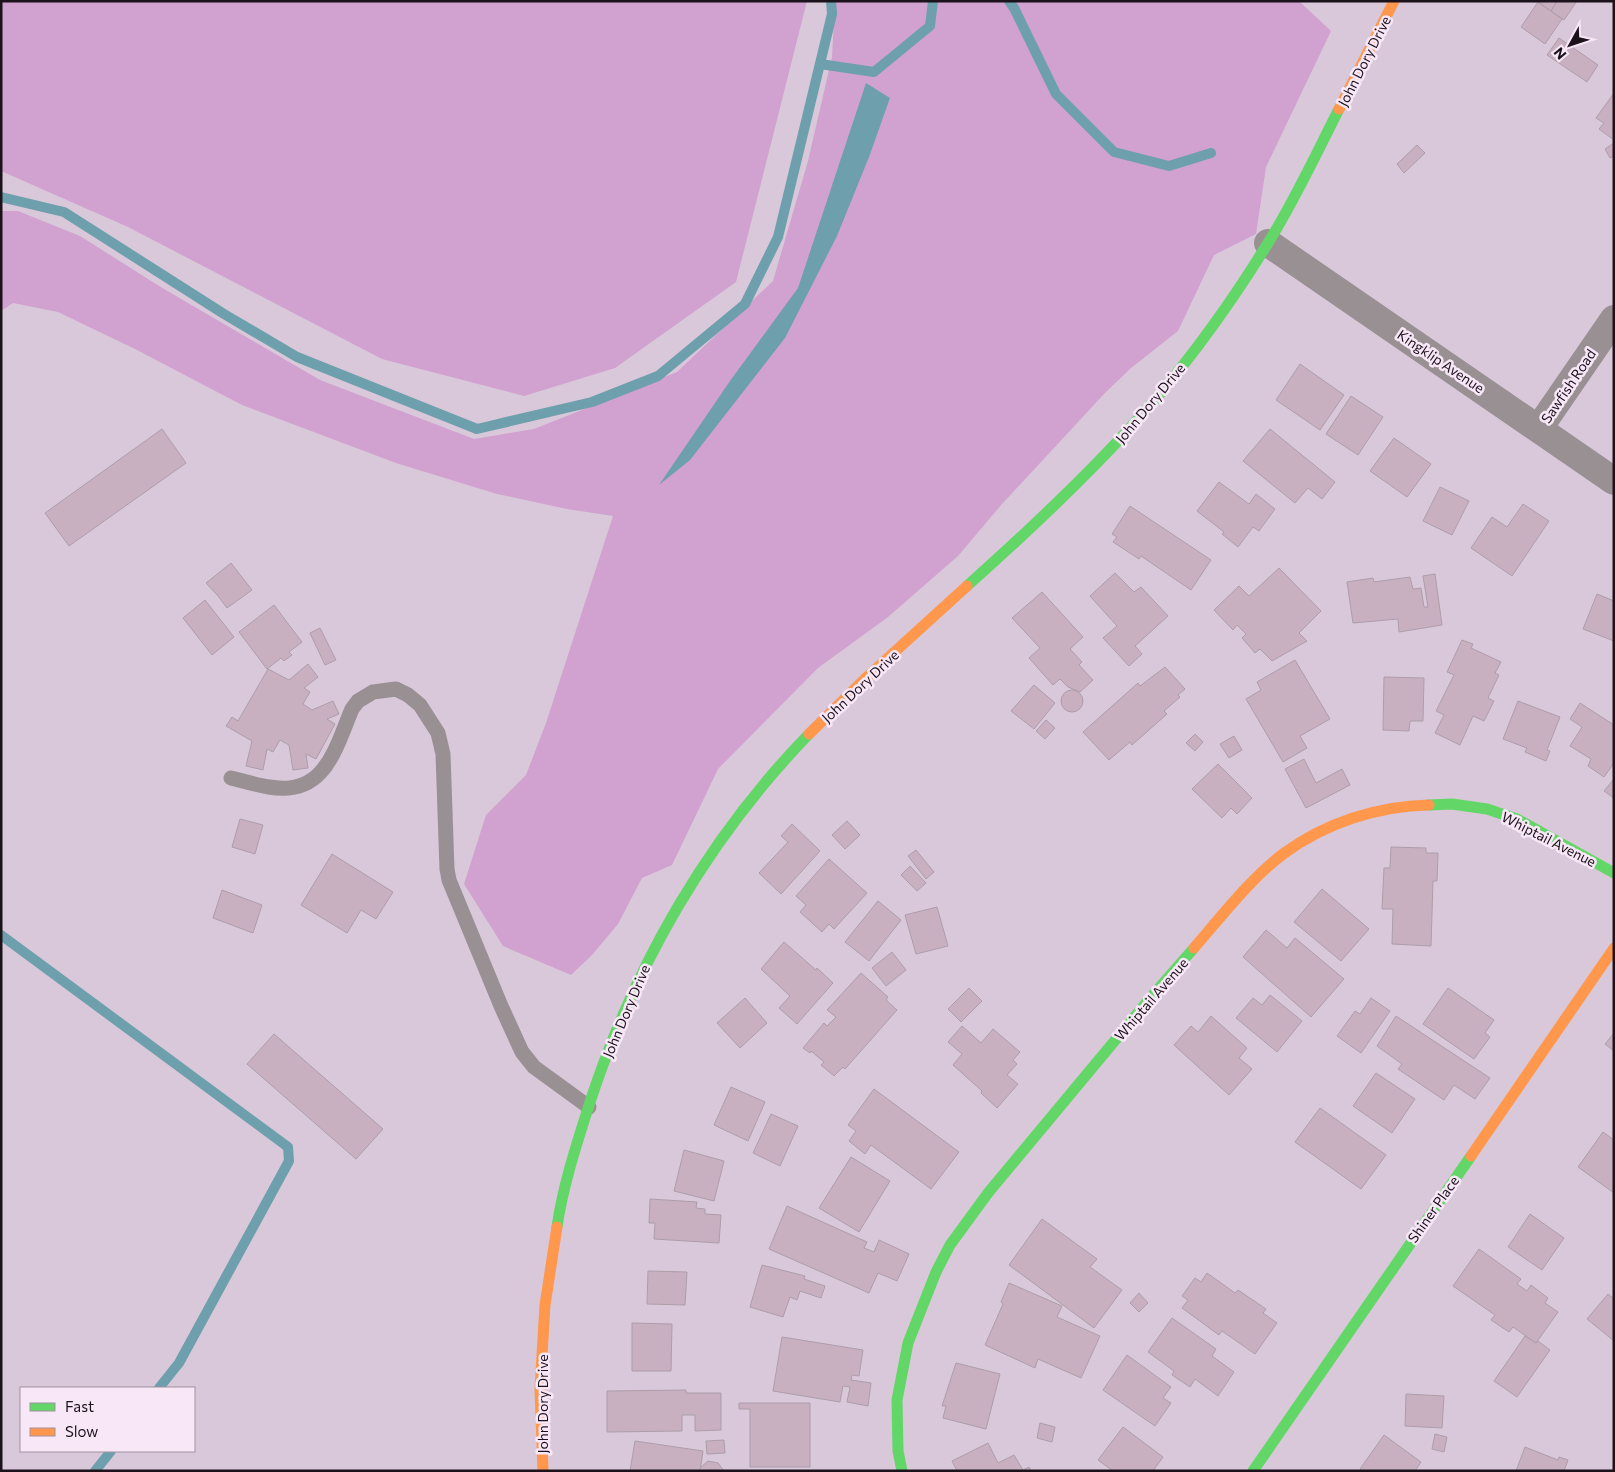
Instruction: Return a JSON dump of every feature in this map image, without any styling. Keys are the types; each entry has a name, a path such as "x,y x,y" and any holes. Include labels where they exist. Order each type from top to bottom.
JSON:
{"street":[{"name":"John Dory Drive","path":"543,1471 541,1352 551,1261 567,1178 589,1107 626,1004 656,941 699,870 740,814 778,767 828,714 1071,490 1155,399 1199,343 1268,243 1303,180 1394,1"},
{"name":"Kingklip Avenue","path":"1268,243 1614,481"},
{"name":"Sawfish Road","path":"1539,428 1614,318"},
{"name":"Whiptail Avenue","path":"902,1471 898,1451 897,1400 908,1343 936,1272 950,1245 988,1192 1152,996 1246,889 1282,855 1312,835 1350,818 1414,805 1452,804 1487,809 1517,819 1614,873"},
{"name":"Shiner Place","path":"1253,1471 1614,948"}],"lane":[{"path":"231,778 278,788 290,788 306,784 318,776 328,764 352,709 365,696 373,692 396,689 408,695 420,705 438,733 443,754 447,874 501,1006 526,1059 534,1067 589,1107"}],"shaded area":[{"path":"1,1 807,1 736,282 615,368 524,396 382,359 128,227 1,171"},
{"path":"835,1 1299,1 1331,31 1266,167 1256,234 1214,255 1178,331 1131,368 1104,394 1002,504 958,556 888,617 818,668 718,769 672,865 642,878 618,924 592,955 571,975 503,946 464,884 486,815 526,775 546,723 613,516 567,509 497,494 396,463 242,405 135,349 58,312 13,303 1,311 1,211 18,211 80,236 159,286 320,380 474,439 534,429 677,372 773,281 808,161 832,57"}],"water":[{"path":"866,83 890,98 869,157 837,236 785,338 690,460 659,485 730,381 798,288"}],"building":[{"path":"1537,1 1557,1 1551,11"},
{"path":"1557,1 1577,1 1564,20 1551,11"},
{"path":"1538,2 1562,19 1545,44 1521,27"},
{"path":"1559,38 1598,65 1587,82 1547,55"},
{"path":"1614,93 1614,140 1599,129 1604,123 1596,118"},
{"path":"1614,143 1614,156 1610,158 1605,149"},
{"path":"1417,145 1425,153 1404,173 1397,164"},
{"path":"1300,364 1344,395 1320,430 1276,400"},
{"path":"1351,396 1383,417 1358,455 1326,434"},
{"path":"162,429 186,463 69,546 45,513"},
{"path":"1270,429 1335,482 1322,499 1308,488 1295,503 1243,461"},
{"path":"1394,438 1431,464 1407,497 1370,471"},
{"path":"1219,482 1249,504 1256,494 1275,509 1259,531 1253,527 1238,547 1222,534 1224,532 1197,511"},
{"path":"1440,487 1469,501 1452,535 1423,521"},
{"path":"1523,504 1549,521 1512,576 1471,548 1492,517 1507,527"},
{"path":"1130,506 1211,560 1191,590 1141,556 1139,559 1113,542 1117,537 1112,534"},
{"path":"231,563 252,590 227,608 206,583"},
{"path":"1279,568 1321,611 1299,633 1307,641 1272,661 1260,649 1255,653 1242,638 1246,634 1237,625 1233,630 1214,610 1239,586 1249,596"},
{"path":"1115,573 1134,592 1141,587 1168,616 1135,646 1142,654 1129,666 1103,638 1117,626 1090,596"},
{"path":"1435,574 1442,625 1399,632 1398,619 1353,623 1347,582 1373,578 1374,582 1410,577 1413,589 1421,588 1424,607 1428,607 1423,576"},
{"path":"1042,592 1083,637 1070,649 1082,662 1079,665 1093,680 1080,692 1068,687 1060,679 1053,685 1029,658 1040,648 1012,618"},
{"path":"1597,594 1614,601 1614,641 1583,629"},
{"path":"205,600 234,637 212,655 183,618"},
{"path":"274,605 302,642 289,652 292,655 284,661 281,658 267,669 239,632"},
{"path":"320,628 336,660 325,665 310,633"},
{"path":"1462,640 1473,644 1471,648 1501,662 1495,673 1499,675 1488,698 1494,701 1484,721 1473,716 1460,745 1435,733 1444,715 1436,711 1454,675 1447,672"},
{"path":"1295,660 1330,719 1300,736 1307,748 1283,762 1246,699 1261,690 1257,682"},
{"path":"308,664 318,677 304,688 310,692 303,704 312,710 333,701 339,714 327,719 335,724 316,759 306,754 308,768 293,770 289,745 280,740 273,752 267,749 263,770 246,766 252,741 226,726 232,717 238,721 268,669 289,680"},
{"path":"1165,667 1185,689 1178,695 1180,697 1164,711 1167,714 1132,745 1130,742 1109,760 1083,732 1138,683 1140,686"},
{"path":"1384,677 1424,678 1423,721 1410,721 1409,731 1383,730"},
{"path":"1034,685 1055,703 1034,729 1011,711"},
{"path":"1072,690 1080,693 1083,701 1080,709 1072,712 1064,709 1061,701 1064,693"},
{"path":"1518,701 1560,717 1547,750 1550,751 1546,761 1525,752 1527,748 1503,739"},
{"path":"1580,703 1614,725 1614,763 1604,777 1588,766 1591,759 1570,746 1582,727 1570,719"},
{"path":"1046,720 1055,728 1045,739 1036,731"},
{"path":"1195,734 1203,742 1195,751 1186,743"},
{"path":"1234,736 1242,750 1229,758 1220,744"},
{"path":"1304,759 1316,783 1342,769 1350,785 1306,808 1285,769"},
{"path":"1218,764 1252,798 1237,814 1231,808 1222,818 1192,789"},
{"path":"1614,779 1614,798 1604,791"},
{"path":"240,819 263,825 255,854 232,847"},
{"path":"847,821 860,835 845,849 832,835"},
{"path":"792,824 820,851 781,894 759,873 788,842 781,836"},
{"path":"1391,847 1426,848 1426,853 1438,853 1437,881 1433,881 1431,946 1392,944 1393,909 1382,909 1384,868 1390,868"},
{"path":"916,850 934,872 926,879 908,856"},
{"path":"332,854 393,892 376,919 361,910 347,933 301,905"},
{"path":"829,859 867,893 834,929 829,924 822,932 800,912 806,905 796,896"},
{"path":"910,866 926,883 917,891 901,875"},
{"path":"1322,889 1369,929 1341,961 1294,922"},
{"path":"222,890 262,905 253,933 213,918"},
{"path":"878,901 901,920 869,961 845,942"},
{"path":"937,907 948,946 916,954 905,915"},
{"path":"1266,930 1287,948 1295,938 1344,979 1311,1017 1243,957"},
{"path":"784,942 833,983 797,1024 779,1008 790,996 761,969"},
{"path":"892,952 906,970 886,986 872,968"},
{"path":"861,973 888,997 886,1000 897,1010 845,1069 843,1067 834,1076 821,1065 824,1062 811,1051 810,1053 803,1048 824,1023 827,1026 836,1017 827,1010"},
{"path":"969,988 982,1001 961,1022 948,1009"},
{"path":"1448,988 1494,1020 1485,1033 1490,1037 1474,1059 1423,1024"},
{"path":"1270,995 1302,1021 1277,1052 1236,1018 1253,998 1262,1005"},
{"path":"745,998 767,1023 740,1048 717,1023"},
{"path":"1371,998 1390,1011 1361,1053 1337,1036 1355,1011 1360,1014"},
{"path":"1211,1016 1247,1048 1239,1058 1252,1069 1229,1095 1174,1045 1191,1026 1198,1032"},
{"path":"1396,1016 1490,1078 1475,1099 1454,1085 1444,1100 1398,1069 1402,1064 1377,1046"},
{"path":"962,1026 981,1043 993,1029 1020,1052 1013,1060 1017,1064 1007,1075 1018,1084 997,1108 981,1093 982,1091 953,1065 962,1054 948,1042"},
{"path":"1614,1033 1614,1051 1605,1044"},
{"path":"274,1034 383,1129 356,1159 247,1064"},
{"path":"1376,1073 1415,1099 1392,1133 1353,1106"},
{"path":"731,1087 765,1102 748,1141 714,1125"},
{"path":"874,1089 959,1152 931,1189 871,1145 865,1154 849,1141 856,1131 848,1125"},
{"path":"1320,1108 1386,1155 1361,1189 1295,1142"},
{"path":"771,1114 798,1126 780,1166 753,1153"},
{"path":"1603,1132 1614,1140 1614,1193 1578,1167"},
{"path":"684,1150 724,1161 714,1201 674,1191"},
{"path":"851,1157 890,1181 859,1232 819,1208"},
{"path":"650,1199 697,1202 696,1208 705,1209 705,1214 721,1215 719,1243 654,1239 655,1223 649,1223"},
{"path":"787,1206 867,1242 864,1248 874,1252 879,1240 909,1254 897,1281 878,1273 869,1293 769,1249"},
{"path":"1530,1214 1564,1238 1542,1270 1508,1247"},
{"path":"1042,1219 1097,1259 1090,1267 1122,1290 1094,1328 1009,1265"},
{"path":"1479,1249 1521,1279 1517,1284 1527,1291 1531,1285 1548,1298 1545,1303 1558,1312 1536,1343 1513,1327 1509,1332 1491,1320 1495,1315 1453,1286"},
{"path":"762,1265 805,1276 804,1279 825,1286 821,1298 800,1291 797,1300 790,1297 783,1317 750,1307"},
{"path":"648,1271 687,1272 685,1305 647,1304"},
{"path":"1207,1273 1235,1293 1238,1290 1266,1309 1263,1313 1277,1323 1255,1354 1222,1331 1219,1335 1182,1308 1188,1300 1182,1296 1195,1278 1201,1282"},
{"path":"1009,1283 1062,1306 1057,1317 1100,1336 1081,1378 1038,1359 1035,1368 985,1345 1003,1304 1001,1302"},
{"path":"1139,1293 1148,1303 1139,1312 1130,1303"},
{"path":"1608,1294 1614,1299 1614,1341 1587,1319"},
{"path":"1172,1318 1216,1349 1212,1356 1234,1372 1218,1396 1195,1379 1190,1387 1172,1375 1174,1371 1148,1352"},
{"path":"632,1323 672,1324 671,1371 632,1371"},
{"path":"1525,1336 1536,1343 1538,1341 1550,1350 1517,1397 1494,1381"},
{"path":"782,1337 863,1350 859,1376 852,1375 851,1380 871,1383 868,1406 847,1402 850,1387 843,1386 840,1402 773,1391"},
{"path":"1127,1355 1171,1387 1163,1398 1171,1403 1155,1426 1103,1390"},
{"path":"956,1363 1000,1374 986,1429 943,1418 946,1406 942,1406"},
{"path":"686,1390 686,1393 721,1393 721,1430 695,1431 695,1415 682,1415 682,1431 607,1432 607,1391"},
{"path":"1406,1394 1444,1396 1442,1428 1405,1426"},
{"path":"739,1403 810,1403 810,1467 750,1467 750,1409 739,1409"},
{"path":"1040,1423 1055,1427 1052,1442 1037,1438"},
{"path":"1123,1427 1163,1457 1153,1471 1113,1471 1098,1460"},
{"path":"1435,1434 1447,1437 1444,1452 1432,1449"},
{"path":"1384,1435 1421,1462 1415,1471 1362,1471 1360,1469"},
{"path":"724,1440 725,1453 707,1454 706,1441"},
{"path":"635,1441 703,1451 700,1471 630,1471"},
{"path":"988,1443 998,1463 1014,1455 1023,1470 1029,1467 1031,1471 957,1471 952,1461"},
{"path":"1525,1447 1558,1460 1559,1457 1568,1460 1564,1471 1516,1471"},
{"path":"708,1461 718,1463 724,1471 700,1471 700,1468"}],"waterway":[{"path":"1,197 64,212 224,314 297,357 477,429 592,402 658,376 745,304 778,237 832,14 831,1"},
{"path":"820,64 874,72 930,26 933,1"},
{"path":"1009,1 1056,94 1114,152 1169,166 1211,153"},
{"path":"1,935 288,1147 289,1161 179,1363 160,1387"},
{"path":"95,1471 110,1452"}],"traffic: fast":[{"path":"967,586 1030,529 1091,469 1130,428 1186,362 1237,291 1278,227 1339,109"},
{"path":"557,1227 575,1148 590,1102 608,1051 652,953 678,906 738,816 772,774 809,734"},
{"path":"1429,805 1452,804 1487,809 1517,819 1614,873"},
{"path":"902,1471 898,1451 897,1400 908,1343 936,1272 950,1245 988,1193 1194,948"},
{"path":"1253,1471 1471,1156"}],"traffic: slow":[{"path":"1339,109 1394,1"},
{"path":"809,734 867,677 967,586"},
{"path":"1194,948 1259,875 1299,843 1316,833 1352,818 1390,809 1429,805"},
{"path":"1471,1156 1614,948"},
{"path":"543,1471 540,1389 545,1305 557,1227"}]}
